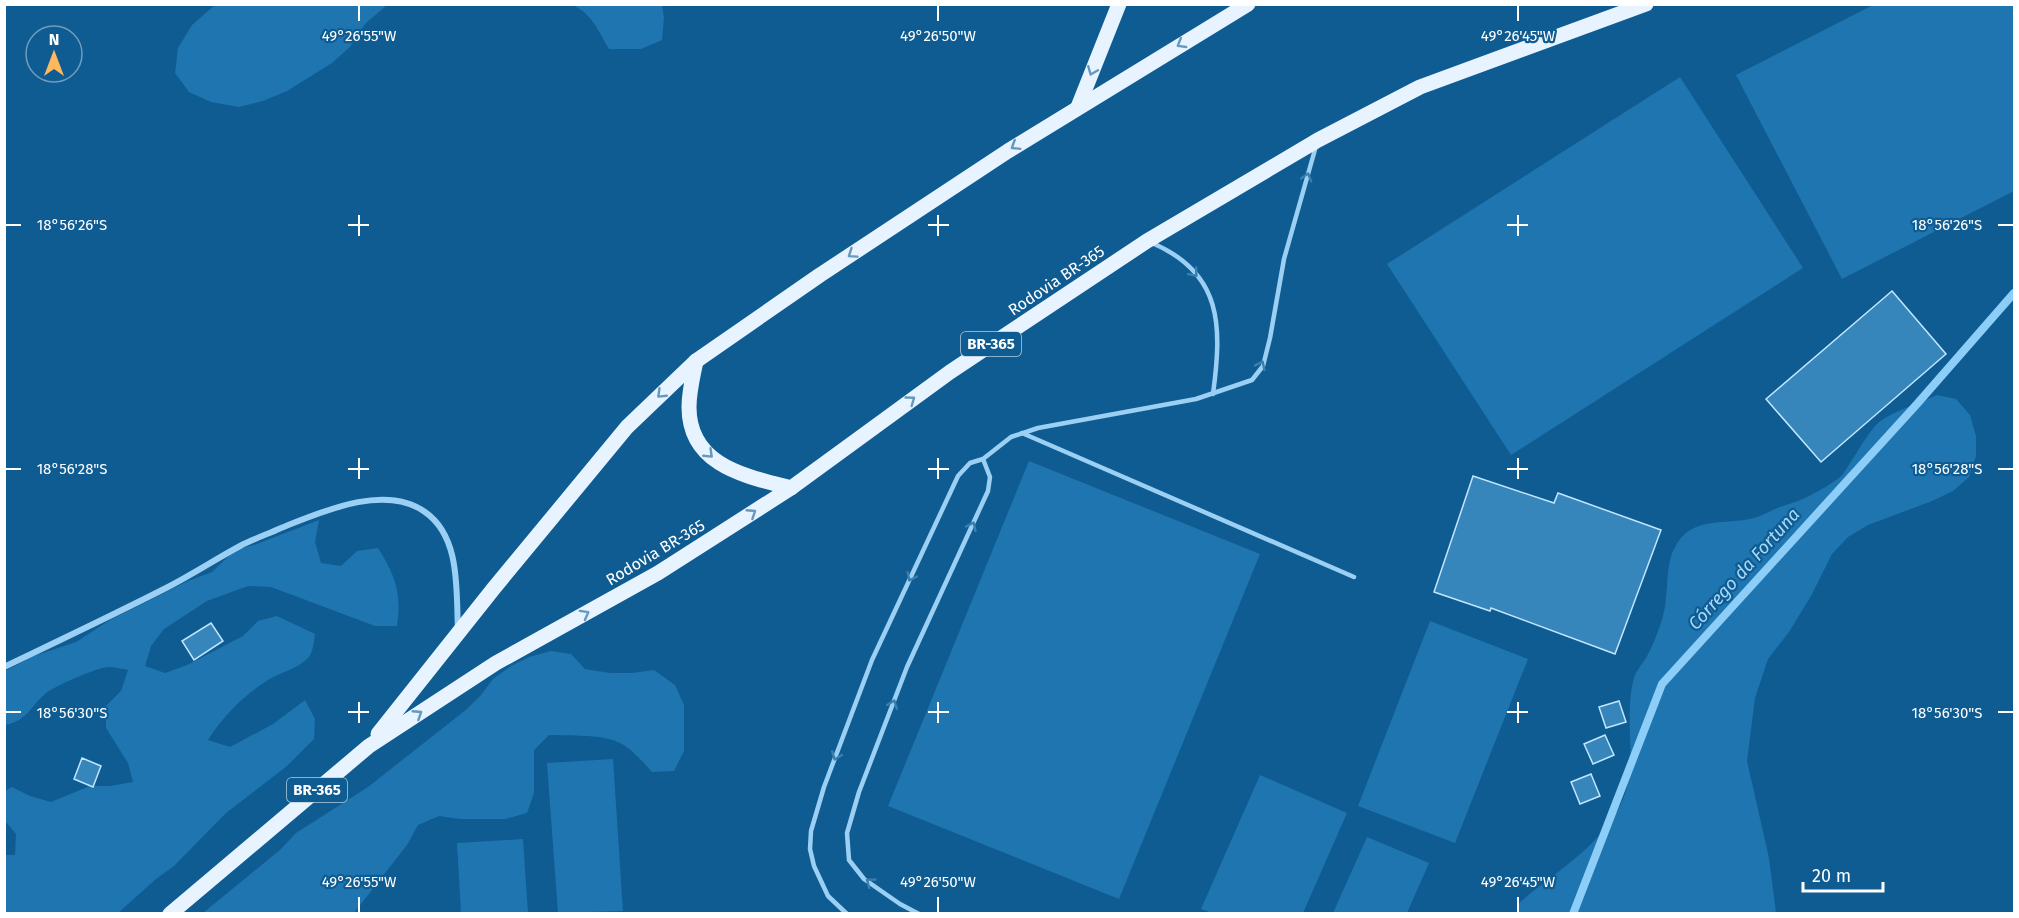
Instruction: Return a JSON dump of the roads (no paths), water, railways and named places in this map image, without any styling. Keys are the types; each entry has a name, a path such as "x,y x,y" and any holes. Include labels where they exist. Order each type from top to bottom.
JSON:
{"main road":[{"path":"1078,107 1119,4"},
{"name":"Rodovia BR-365","path":"369,746 627,427 696,361 1008,151 1248,4"},
{"name":"Rodovia BR-365","path":"170,914 369,746 496,663 658,573 791,488 950,372 1147,241 1318,140 1420,87 1646,4"},
{"path":"696,361 689,407 691,427 697,441 727,468 743,476 791,488"}],"street":[{"path":"4,667 167,588 240,546 342,505 388,499 424,510 436,521 447,537 453,559 458,634"}],"lane":[{"path":"848,914 828,896 814,867 810,849 811,831 824,787 872,660 958,476 970,462 983,459 1011,437 1022,433 1062,423 1196,399 1252,381 1263,366 1284,259 1318,140"},
{"path":"1147,241 1176,254 1186,263 1203,283 1215,309 1218,338 1213,394"},
{"path":"1022,433 1354,578"},
{"path":"919,914 864,879 849,860 847,833 859,792 907,667 988,491 990,477 983,459"}],"waterway":[{"name":"Córrego da Fortuna","path":"1573,914 1662,684 1917,404 2014,293"}]}
